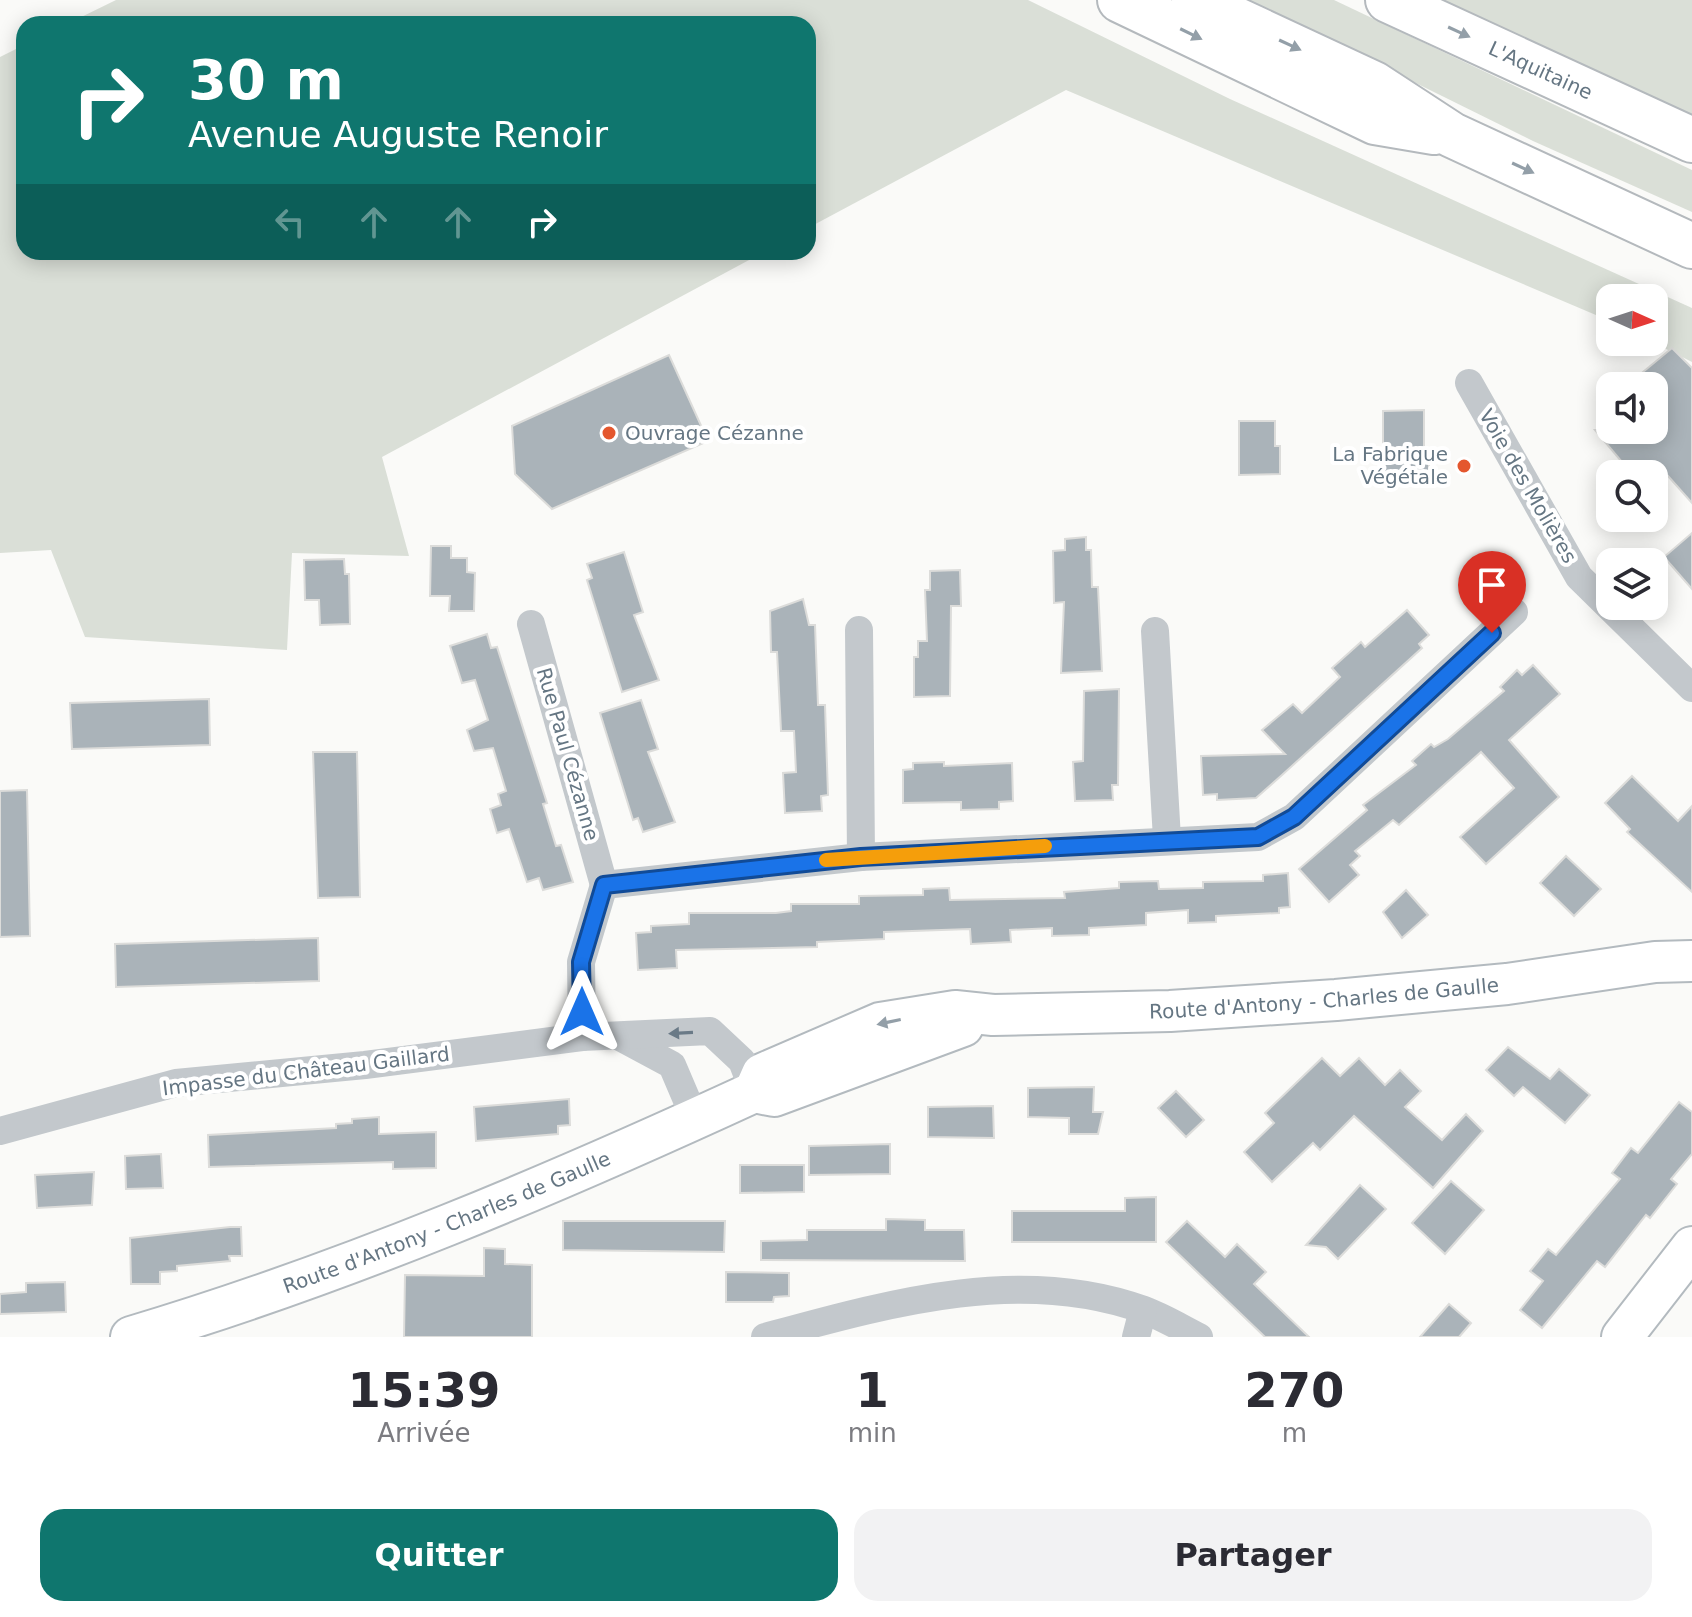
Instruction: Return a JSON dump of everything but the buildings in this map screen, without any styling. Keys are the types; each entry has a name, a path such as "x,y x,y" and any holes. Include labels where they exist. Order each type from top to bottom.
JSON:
{"highway":[{"path":"1120,0 1375,122 1452,135"},
{"path":"1194,0 1374,84 1452,135 1692,246"},
{"name":"L'Aquitaine","path":"1388,0 1692,140"}],"street":[{"name":"Voie des Molières","path":"1469,383 1579,577 1692,688"},
{"path":"582,1037 581,962 604,885 861,857 1167,839 1258,837 1294,817 1514,612"},
{"name":"Rue Paul Cézanne","path":"531,624 604,885"},
{"path":"859,630 861,857"},
{"path":"1155,631 1167,839"},
{"name":"Route d'Antony - Charles de Gaulle","path":"131,1337 250,1298 523,1196 754,1092 774,1096 993,1015 1170,1011 1336,1000 1507,984 1673,961 1692,951"},
{"name":"Impasse du Château Gaillard","path":"0,1131 176,1083 365,1065 582,1037 710,1031 742,1061 754,1092"},
{"name":"Impasse du Château Gaillard","path":"617,1036 672,1065 695,1119"},
{"path":"1622,1337 1692,1247"},
{"path":"765,1337 859,1325 986,1289 1066,1293 1140,1324 1199,1337"}],"shaded area":[{"path":"116,0 1028,0 1230,99 1639,284 1596,284 1596,315 1066,90 816,224 816,16 83,16"},
{"path":"1248,0 1334,0 1692,170 1692,212 1533,141"},
{"path":"1421,0 1692,0 1692,128"},
{"path":"16,49 16,260 749,260 382,457 409,556 292,553 287,650 85,637 51,550 0,553 0,57"},
{"path":"1668,297 1692,308 1692,362 1668,350"}],"slow traffic":[{"path":"826,860 1045,846"}],"place":[{"name":"Ouvrage Cézanne","path":"609,433"},
{"name":"La Fabrique Végétale","path":"1464,466"}],"route":[{"path":"582,1012 581,962 604,885 861,857 1167,839 1258,837 1294,817 1492,633"}]}
